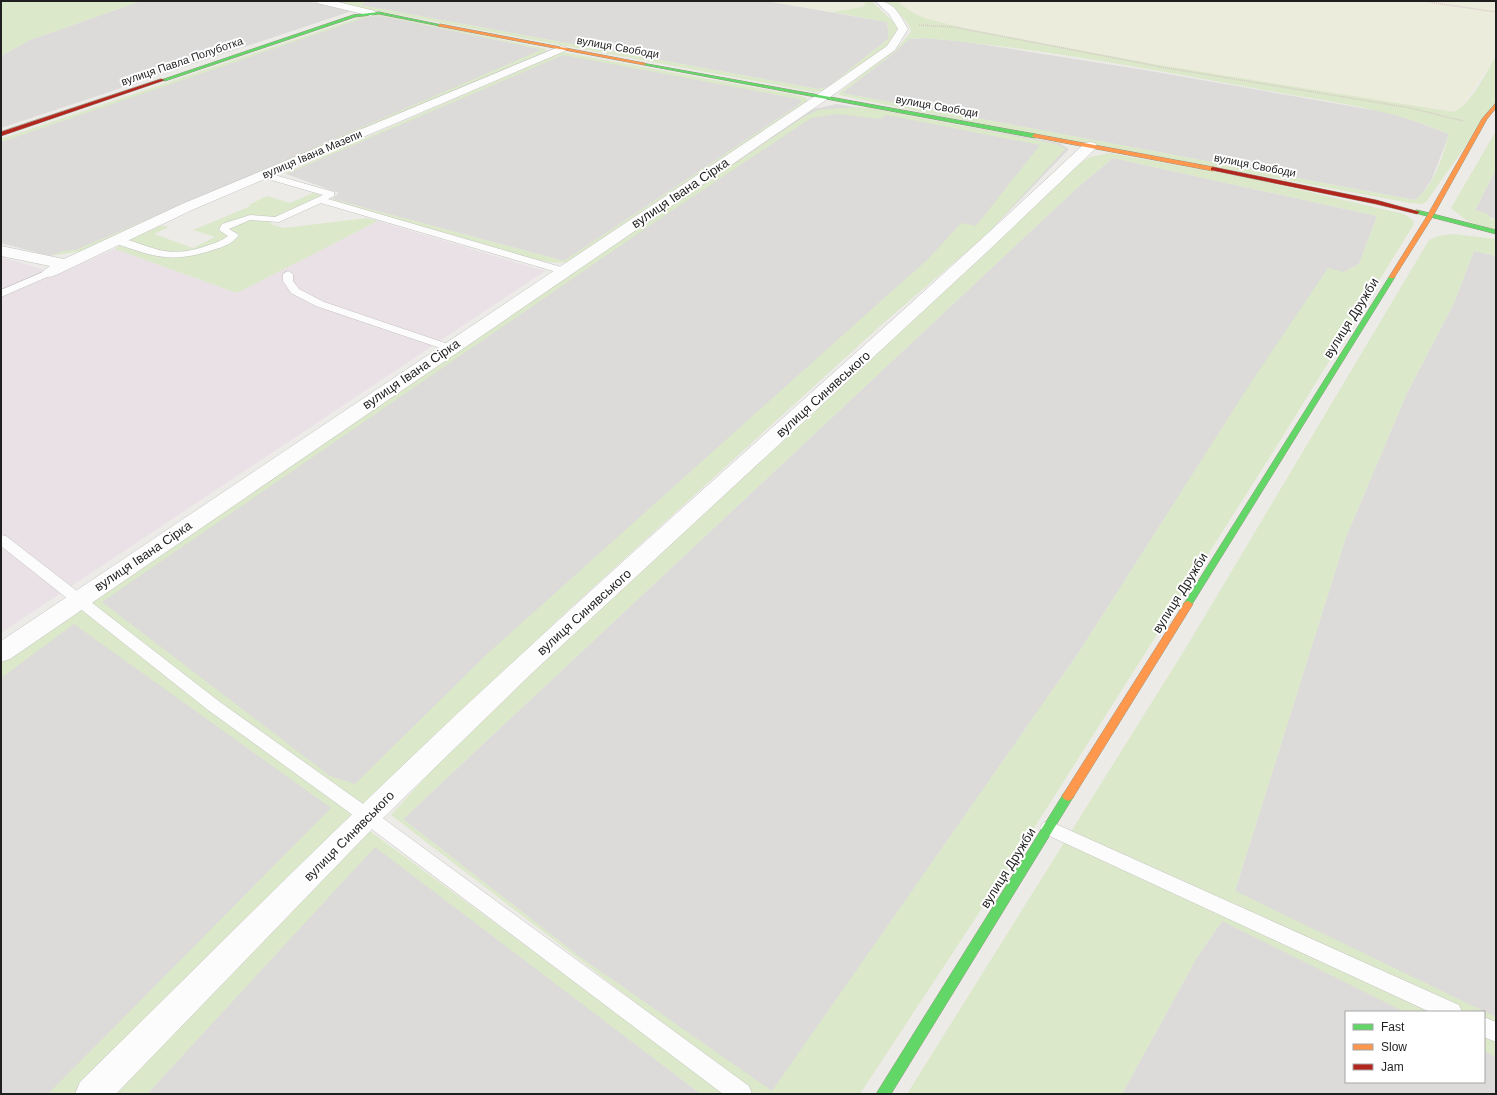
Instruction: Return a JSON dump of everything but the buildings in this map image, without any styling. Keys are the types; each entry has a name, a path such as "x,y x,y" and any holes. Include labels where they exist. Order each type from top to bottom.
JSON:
{"street":[{"path":"320,1 371,13"},
{"path":"880,1 893,12 901,23"},
{"name":"вулиця Свободи","path":"371,13 385,14 822,97 1262,178 1376,202 1496,232"},
{"name":"вулиця Павла Полуботка","path":"1,134 354,16 371,13"},
{"name":"вулиця Івана Сірка","path":"1,653 822,97 891,48 903,29 901,23"},
{"name":"вулиця Івана Мазепи","path":"50,272 64,264 187,207 561,48"},
{"name":"вулиця Дружби","path":"883,1094 1430,216 1480,127 1496,105"},
{"name":"вулиця Синявського","path":"92,1094 367,816 522,668 983,248 1090,146"},
{"path":"1,251 64,264"}],"lane":[{"path":"118,240 160,255 178,256 195,254 227,242 234,235 224,230 225,226 238,220 248,216 265,217 276,220 331,194 264,174"},
{"path":"320,200 564,271"},
{"path":"1,294 50,272"},
{"path":"288,274 288,281 295,292 320,304 450,348"},
{"path":"1,539 214,706 367,816 741,1094"},
{"path":"1049,828 1450,1011"},
{"path":"1485,1027 1496,1032"}],"path":[{"path":"1422,1 1496,12"},
{"path":"901,23 954,27 1167,68 1411,108 1448,116 1480,127"}],"shaded area":[{"path":"141,1 306,1 352,11 1,128 1,56 30,40"},
{"path":"368,1 766,1 887,22 889,38 828,87 818,89 360,5"},
{"path":"382,16 540,49 539,51 374,123 76,250 64,251 50,256 1,243 1,142 362,17"},
{"path":"925,38 967,42 1145,70 1396,114 1449,134 1432,179 1421,195 1415,200 842,93 909,39"},
{"path":"567,54 799,99 802,101 800,104 564,261 332,199 339,193 286,174 557,56"},
{"path":"837,104 1059,143 1069,149 987,234 882,324 569,609 76,1094 1,1094 1,664 657,212 813,109"},
{"path":"1113,158 1377,216 1359,264 1344,272 1259,371 1079,652 772,1092 580,957 403,819 1077,188"},
{"path":"1496,169 1496,220 1475,210"},
{"path":"378,221 545,271 1,633 1,257 59,274 115,249 237,293"},
{"path":"1474,251 1496,256 1496,1094 1122,1094 1196,959 1222,921 1235,891 1346,537 1407,393 1454,303"},
{"path":"375,846 701,1094 147,1094"}],"green space":[{"path":"1,1 141,1 30,40 1,56"},
{"path":"334,1 368,1 360,5 818,89 828,87 889,38 887,22 832,12 862,7 866,4 862,1 871,1 899,27 896,36 887,46 827,90 814,92 362,8"},
{"path":"766,1 862,1 866,4 862,7 832,12"},
{"path":"883,1 897,1 910,11 924,18 967,29 1159,65 1454,112 1466,103 1472,96 1496,56 1496,101 1426,202 1421,204 1410,203 941,116 839,95 840,92 899,46 911,32 904,19","holes":["925,38 1051,53 1356,106 1427,125 1449,134 1433,179 1428,187 1415,200 842,93 909,39"]},
{"path":"897,1 1496,1 1496,56 1460,110 1454,112 1442,111 1159,65 953,26 924,18 910,11"},
{"path":"367,15 386,15 547,49 544,53 82,251 50,256 64,251 76,250 539,51 540,49 382,16 370,16 1,142 1,139"},
{"path":"562,52 801,96 807,99 808,102 568,262 560,263 544,261 528,257 396,220 332,201 332,199 564,261 800,104 802,101 799,99 563,55 286,174 285,173"},
{"path":"855,107 870,108 1056,144 1065,149 987,234 882,324 569,609 76,1094 48,1094 331,808 74,624 1,678 1,663 245,495 802,118 818,110","holes":["838,114 880,119 886,115 1040,145 976,226 961,223 927,260 487,654 355,784 330,776 102,602 652,224 811,118"]},
{"path":"1496,131 1496,169 1475,210 1488,214 1491,219 1496,220 1496,231 1467,221 1451,208"},
{"path":"1109,153 1248,178 1404,214 1413,220 1414,224 1273,452 1017,855 860,1094 755,1094 391,815 434,768 555,649 1078,164 1091,157","holes":["1113,158 1377,216 1359,264 1344,272 1328,268 1250,384 1079,652 772,1091 580,957 403,819 1077,188"]},
{"path":"313,193 322,195 279,215 270,224 284,228 367,218 378,221 237,293 115,249 133,236 155,226 169,227 154,234 193,248 215,237 193,230 251,206 248,205 267,196 290,203"},
{"path":"1454,234 1496,239 1496,256 1474,251 1454,303 1407,393 1346,537 1235,891 1484,1011 1403,1011 1222,921 1196,959 1122,1094 907,1094 1187,646 1429,240 1438,236"},
{"path":"367,829 727,1094 701,1094 375,847 147,1094 108,1094"},
{"path":"1485,1012 1496,1017 1496,1057 1485,1052"}],"traffic: fast":[{"path":"163,80 354,16 379,13 440,25"},
{"path":"644,64 1035,136"},
{"path":"1417,212 1496,232"},
{"path":"1188,604 1392,277"},
{"path":"883,1094 1068,796"}],"traffic: slow":[{"path":"440,25 644,64"},
{"path":"1392,277 1430,216 1485,119 1496,105"},
{"path":"1035,136 1213,169"},
{"path":"1068,796 1188,604"}],"traffic: jam":[{"path":"1,134 163,80"},
{"path":"1213,169 1376,202 1417,212"}]}
